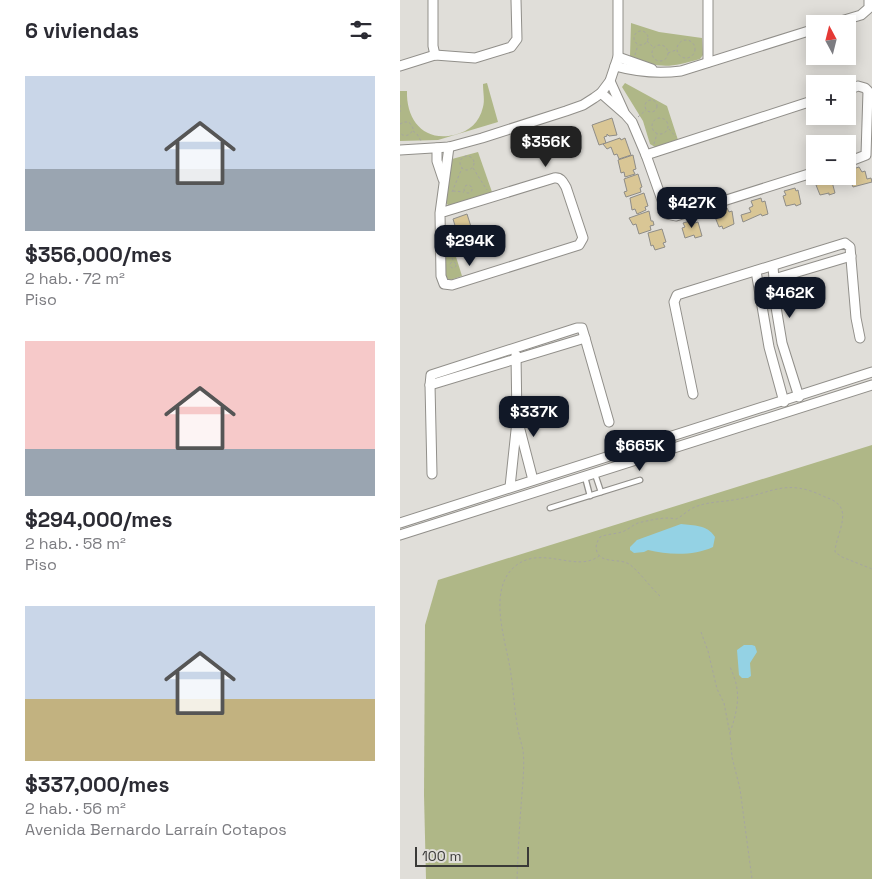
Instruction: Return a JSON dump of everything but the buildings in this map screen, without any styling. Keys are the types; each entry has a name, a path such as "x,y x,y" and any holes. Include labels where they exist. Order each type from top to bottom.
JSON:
{"street":[{"path":"433,0 433,46 435,55"},
{"path":"400,66 435,55 474,58 511,47 517,39 516,0"},
{"path":"400,151 449,147 482,138 566,111 583,104 601,93 610,81 618,57 618,0"},
{"path":"708,0 708,62"},
{"path":"856,16 869,8 869,0"},
{"path":"615,66 631,70 664,73 681,70 806,32"},
{"path":"618,57 664,73"},
{"path":"610,81 625,114"},
{"path":"856,87 865,88 868,92 866,154 856,158"},
{"path":"601,93 632,122 667,214 673,217 806,175"},
{"path":"646,155 680,142 806,103"},
{"path":"440,213 554,178 561,179 566,187 582,241 579,245 450,286 444,284 441,279 440,213 449,147"},
{"path":"436,148 437,161 444,179"},
{"path":"693,394 674,302 676,296 846,244 850,247 860,338"},
{"path":"774,279 851,256"},
{"path":"773,266 776,307 782,343 799,397"},
{"path":"756,271 769,347 784,402"},
{"path":"432,474 430,376 433,373 578,327 582,328 609,422"},
{"path":"430,385 585,338"},
{"path":"510,487 517,421 515,347"},
{"path":"400,523 784,402 872,372"},
{"path":"400,536 872,385"},
{"path":"517,421 533,480"},
{"path":"643,446 647,458"},
{"path":"458,504 461,516"},
{"path":"431,513 434,524"}],"lane":[{"path":"596,474 601,492"},
{"path":"585,477 590,496"},
{"path":"550,508 640,480"}],"path":[{"path":"638,44 634,36 639,32 645,33 647,40 654,48"},
{"path":"638,44 644,44 647,40"},
{"path":"685,40 693,43 695,48 693,54 688,58 680,56 677,50 679,42 685,40"},
{"path":"633,62 638,44"},
{"path":"654,48 664,47 668,53"},
{"path":"654,48 652,55 657,60 664,60 668,53 677,50"},
{"path":"632,122 646,109 647,102 652,100 656,102 657,107 655,111 651,112 646,109"},
{"path":"400,105 400,112"},
{"path":"668,128 665,133 660,134 654,132 652,125 656,118 666,120 668,128 680,142"},
{"path":"400,119 401,123 409,122 425,150"},
{"path":"400,133 408,135 412,130"},
{"path":"473,168 469,170 462,168 460,164 461,159 467,156 472,157 474,161 473,168 491,197"},
{"path":"453,191 466,192"},
{"path":"440,235 449,238 453,262"},
{"path":"660,596 629,564 610,561 599,555 596,547 600,537 622,532 633,524 661,518 676,519 687,510 697,506 734,500 784,487 801,487 822,495 839,506 842,510 835,552 842,557 872,568"},
{"path":"517,879 523,786 523,751 502,626 500,596 502,587 512,569 521,562 533,558 559,558 577,562 595,558 599,555"},
{"path":"701,632 708,651 717,689 724,703 732,757 740,789 752,879"},
{"path":"730,667 738,687 738,703 730,734"}],"green space":[{"path":"631,23 659,32 702,38 703,55 700,59 664,66 630,56"},
{"path":"487,83 498,122 438,140 400,141 400,91 407,91 410,111 414,120 426,132 443,136 454,135 469,129 479,118 484,105 483,84"},
{"path":"625,83 667,106 678,140 655,147 650,144 643,121 622,87"},
{"path":"478,152 492,192 449,206 445,202 452,159"},
{"path":"448,231 462,276 450,280 445,277 445,234"},
{"path":"872,445 872,879 426,879 424,795 425,625 438,580"}],"water":[{"path":"681,524 700,526 708,530 715,537 713,547 698,552 681,554 648,550 634,553 630,550 630,547 637,540"},
{"path":"744,645 755,646 757,652 750,663 751,676 742,678 739,675 737,650"}]}
